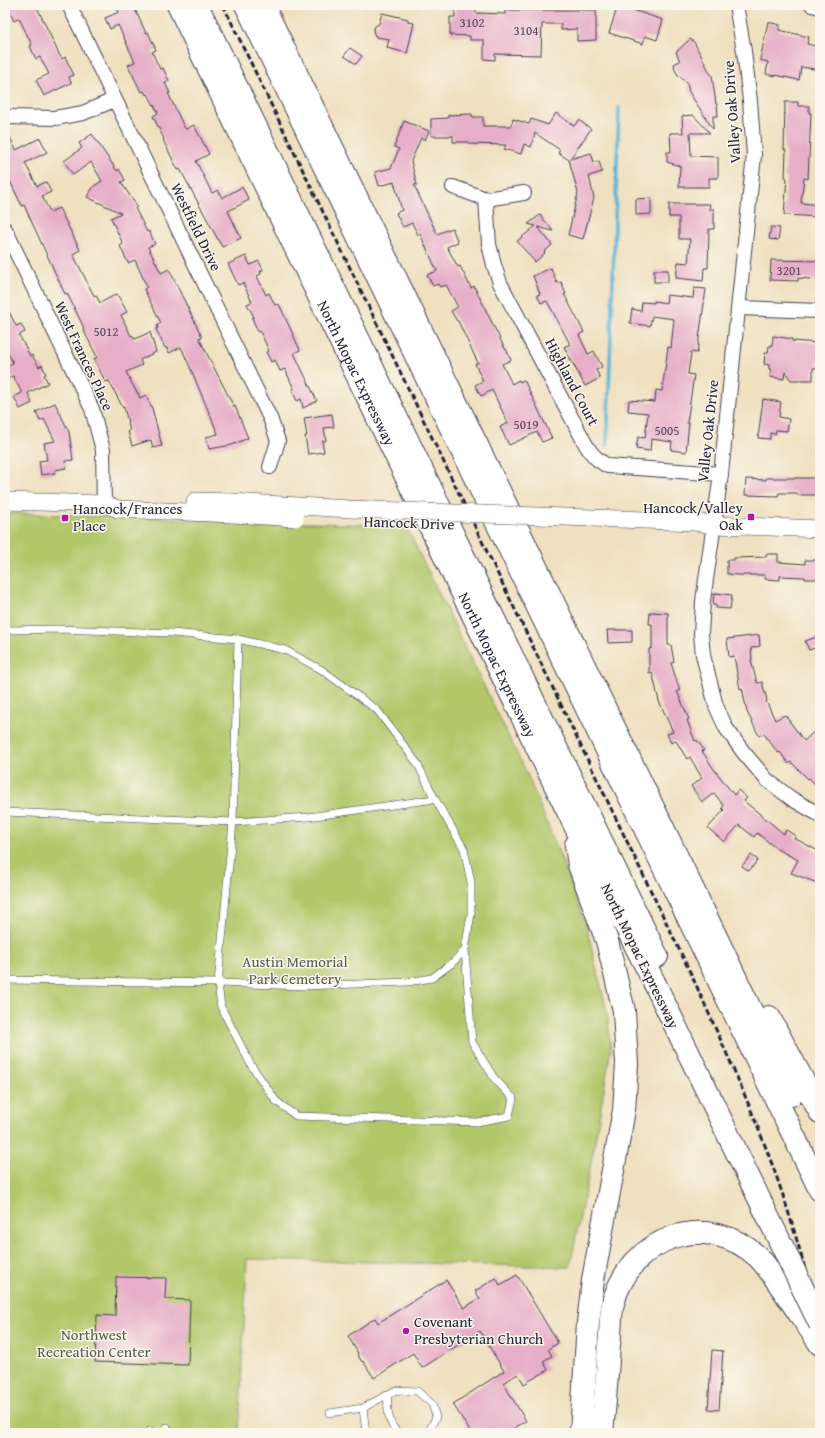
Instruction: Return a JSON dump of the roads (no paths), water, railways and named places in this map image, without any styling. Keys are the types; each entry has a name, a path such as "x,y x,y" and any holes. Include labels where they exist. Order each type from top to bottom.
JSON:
{"highway":[{"name":"North Mopac Expressway","path":"178,5 572,820 660,978 820,1324"},
{"path":"197,5 660,978 820,1291"},
{"path":"246,5 820,1190"},
{"path":"263,5 720,945 820,1156"},
{"path":"572,820 579,865 607,941 624,1011 627,1064 624,1110 593,1280 588,1323 580,1430"},
{"path":"720,945 768,1016 820,1112"},
{"path":"602,1433 613,1305 620,1284 631,1266 649,1249 663,1240 681,1234 702,1233 720,1235 742,1245 759,1258 771,1273 820,1344"}],"street":[{"name":"Westfield Drive","path":"69,5 270,418 278,441 270,467"},
{"name":"Valley Oak Drive","path":"736,5 744,50 754,155 721,474 715,525 703,601 701,634 703,655 716,706 726,728 744,753 767,780 792,799 820,815"},
{"path":"812,5 820,7"},
{"path":"5,117 55,118 83,113 114,100"},
{"path":"453,187 486,199 524,193"},
{"name":"Highland Court","path":"486,199 489,244 494,266 500,282 593,456 608,466 721,474"},
{"name":"West Frances Place","path":"5,229 92,409 103,450 104,504"},
{"path":"739,308 820,311"},
{"name":"Hancock Drive","path":"5,501 104,504 118,509 233,508 384,522 618,525 695,530 715,525 820,529"}],"lane":[{"path":"5,630 59,628 172,633 238,638 285,650 322,670 377,710 417,763 435,799 464,849 471,882 471,914 465,950 472,1042 494,1078 513,1098 508,1116 477,1122 296,1116 276,1101 251,1065 221,1007 218,983 233,822 238,638"},
{"path":"5,812 233,822 308,817 435,799"},
{"path":"5,980 218,983 304,986 408,982 432,978 451,964 465,950"},
{"path":"330,1413 363,1408 396,1390 417,1391 432,1404 436,1417 428,1433"},
{"path":"388,1395 389,1416 395,1430 398,1433"},
{"path":"363,1408 366,1433"}],"waterway":[{"path":"607,446 619,108"}],"railway":[{"path":"223,5 692,976 737,1077 768,1153 795,1233 820,1325"}],"place":[{"name":"Hancock/Valley Oak","path":"751,517"},
{"name":"Hancock/Frances Place","path":"65,518"},
{"name":"Covenant Presbyterian Church","path":"406,1331"}],"park label":[{"name":"Austin Memorial Park Cemetery","path":"295,970"},
{"name":"Northwest Recreation Center","path":"94,1344"}]}
